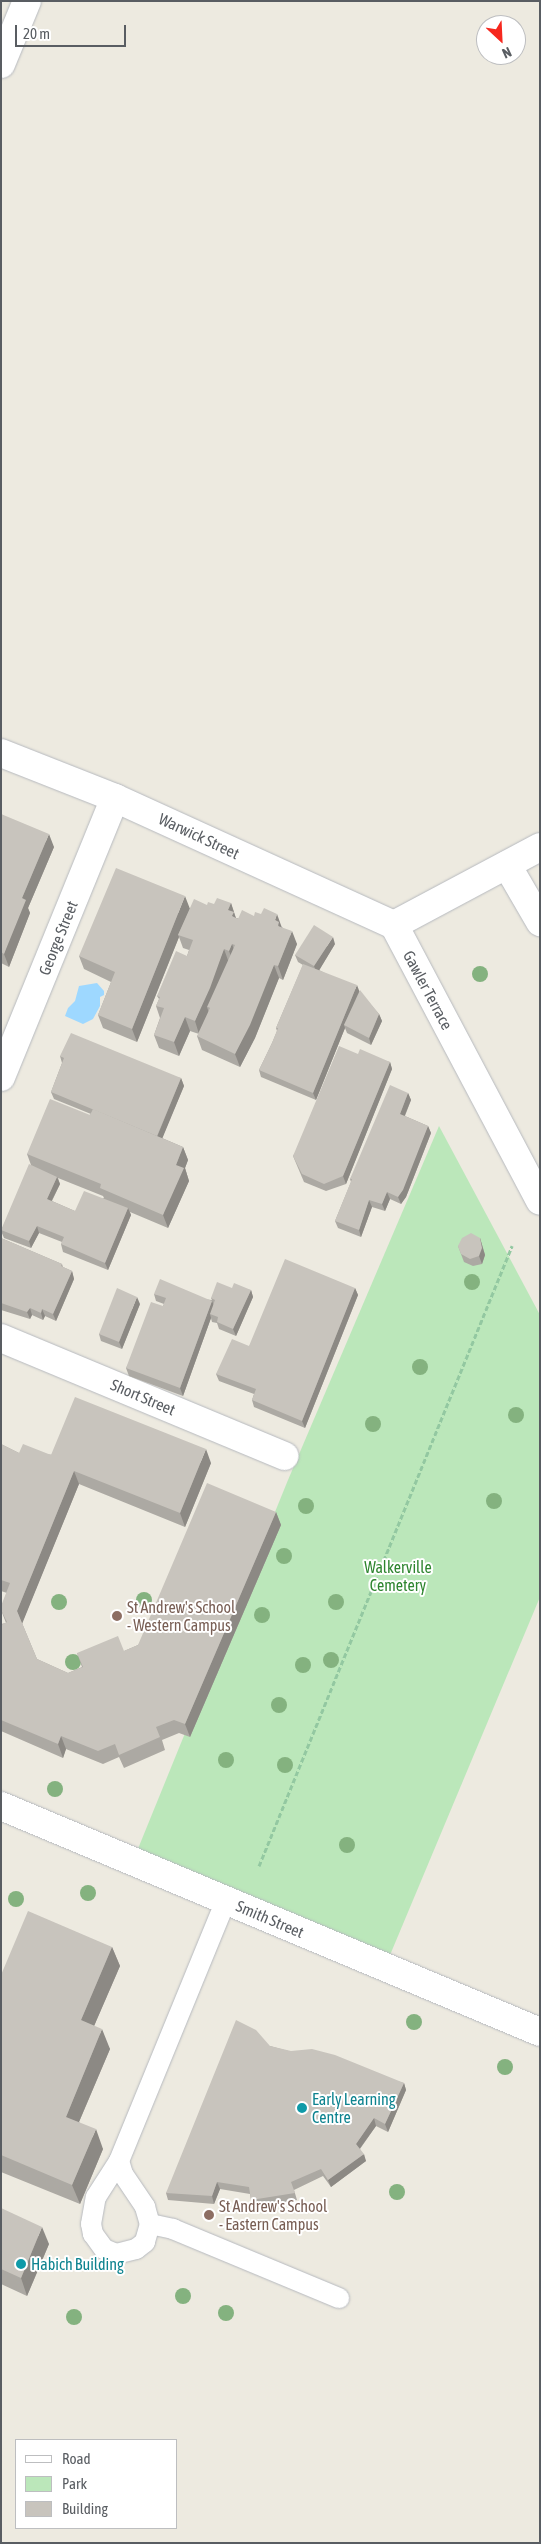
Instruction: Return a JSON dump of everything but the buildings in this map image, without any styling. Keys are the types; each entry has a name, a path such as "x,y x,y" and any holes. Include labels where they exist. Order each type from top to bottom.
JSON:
{"street":[{"path":"1,64 27,1"},
{"name":"Warwick Street","path":"1,753 115,798 394,925"},
{"name":"George Street","path":"1,1077 115,798"},
{"path":"394,925 540,848"},
{"path":"507,864 540,922"},
{"name":"Gawler Terrace","path":"394,925 540,1201"},
{"name":"Short Street","path":"1,1338 284,1456"},
{"name":"Smith Street","path":"1,1806 540,2032"}],"lane":[{"path":"119,2161 123,2174 145,2208 150,2224 145,2242 122,2254 104,2249 93,2234 91,2224 96,2197 119,2161 226,1900"},
{"path":"150,2224 173,2229 339,2298"}],"path":[{"path":"259,1866 512,1246"}],"green space":[{"name":"Walkerville Cemetery","path":"439,1126 540,1315 540,1597 385,1967 133,1861 288,1480"}],"water":[{"path":"97,983 104,991 104,995 100,997 100,1006 93,1019 83,1024 65,1016 68,1008 75,1001 79,986"}],"place":[{"name":"St Andrew's School - Western Campus","path":"117,1616"},
{"name":"Early Learning Centre","path":"302,2108"},
{"name":"St Andrew's School - Eastern Campus","path":"209,2215"},
{"name":"Habich Building","path":"21,2264"}]}
